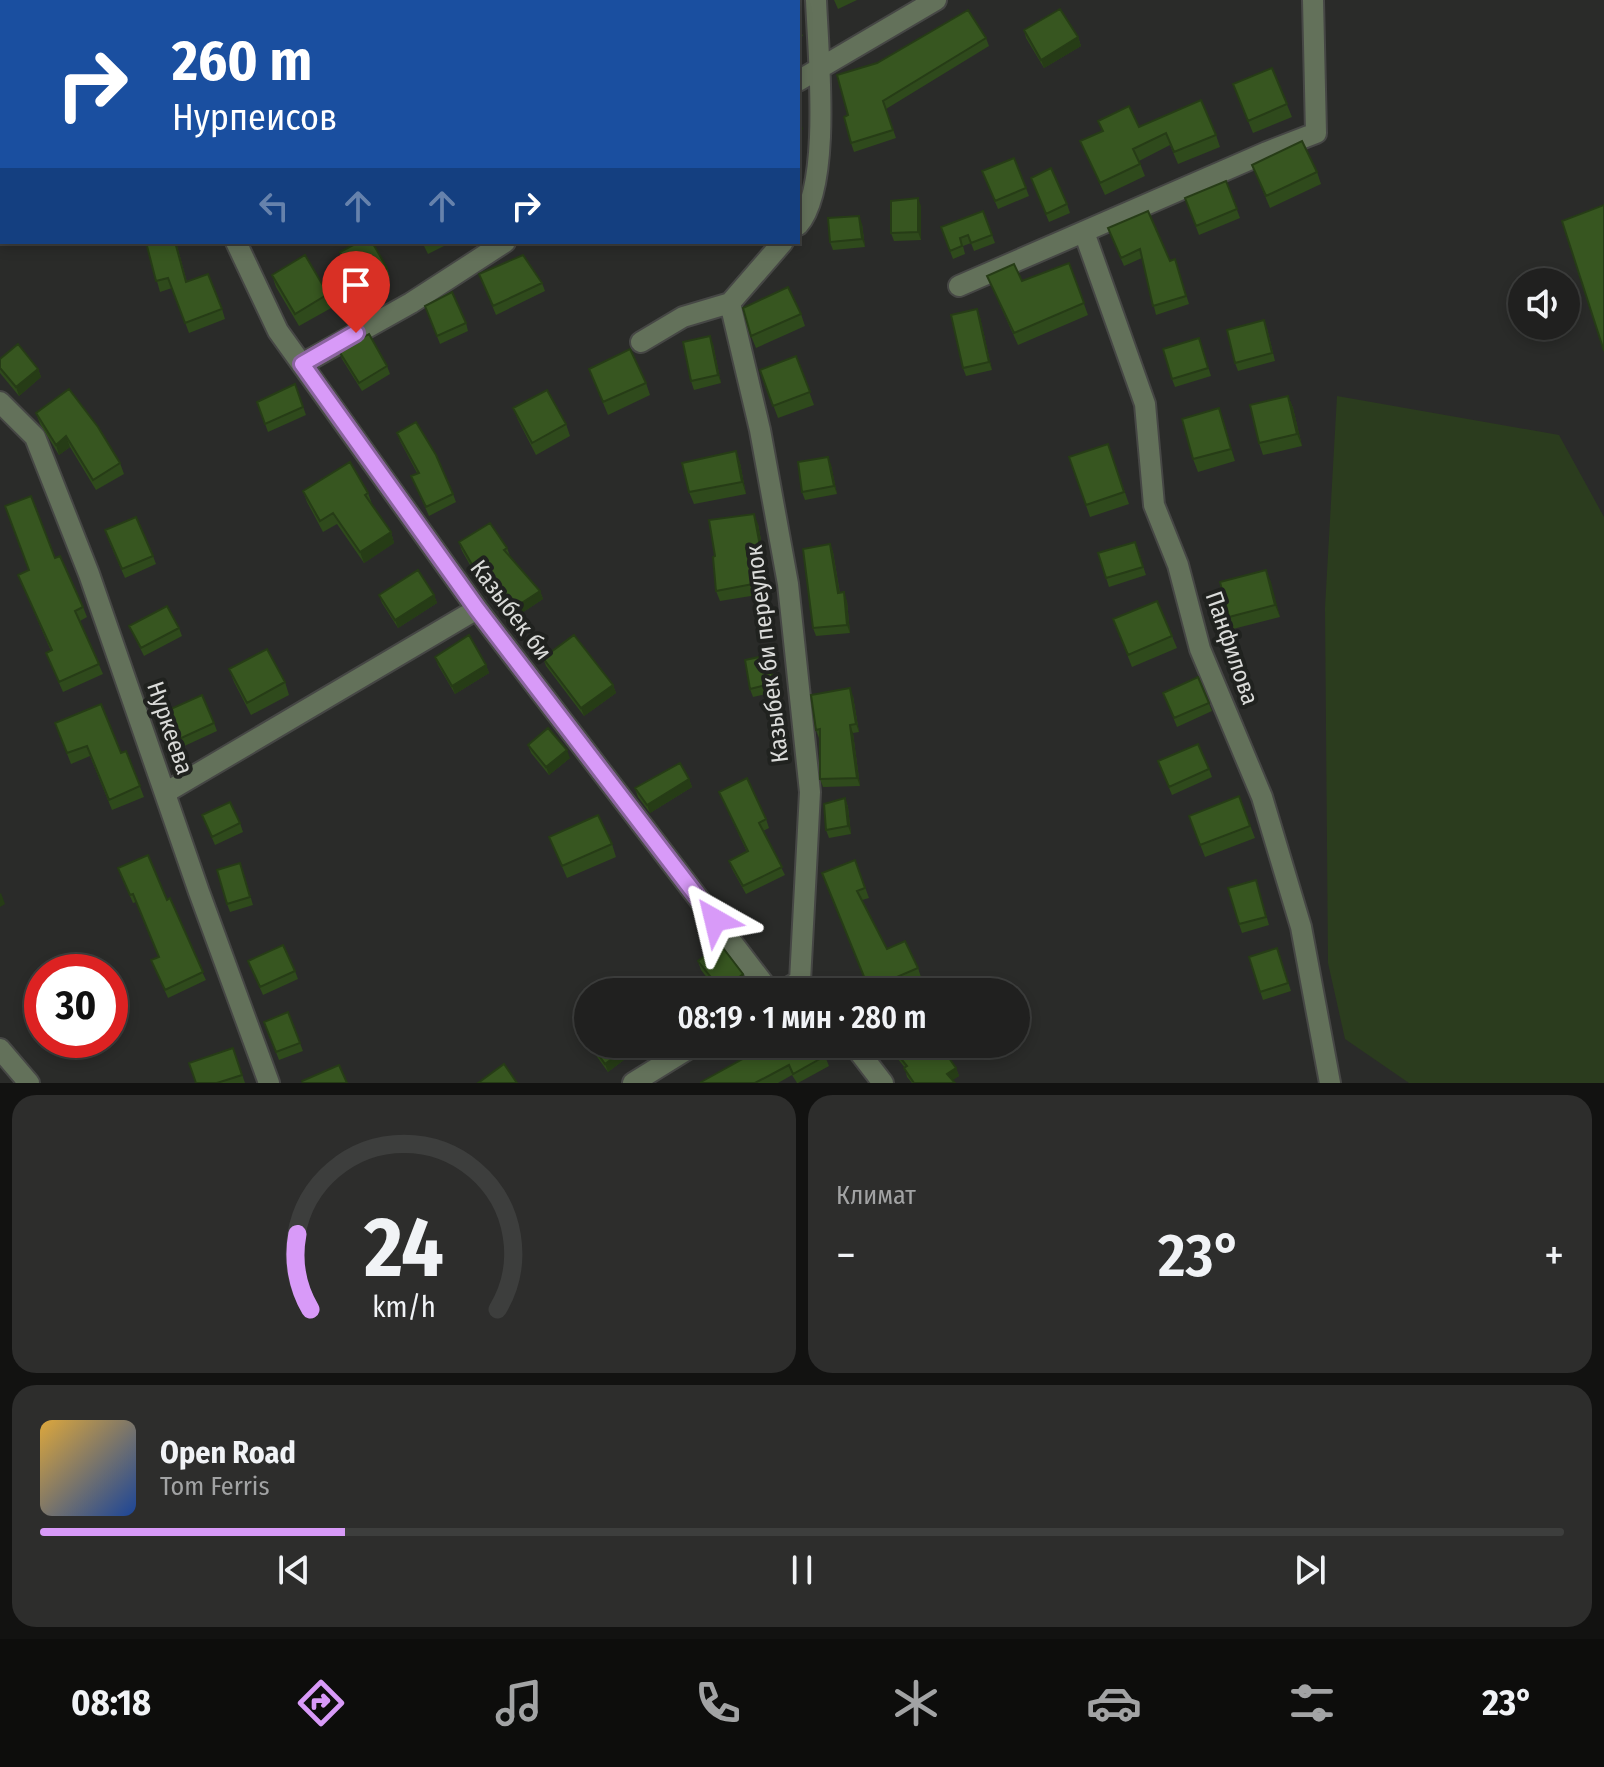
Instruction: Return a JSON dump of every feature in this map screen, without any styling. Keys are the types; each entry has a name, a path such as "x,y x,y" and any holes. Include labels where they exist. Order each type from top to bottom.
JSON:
{"street":[{"path":"800,223 808,214 820,161 816,0"},
{"path":"800,80 936,0"},
{"path":"959,286 1316,133 1313,0"},
{"name":"Панфилова","path":"1084,232 1145,404 1154,505 1178,565 1200,649 1262,797 1301,927 1330,1083"},
{"name":"Казыбек би","path":"237,244 278,331 477,609 759,978"},
{"path":"302,364 411,303 502,244"},
{"path":"641,342 683,317 730,303 781,244"},
{"name":"Казыбек би переулок","path":"730,303 760,430 788,584 810,792 804,978"},
{"name":"Нуркеева","path":"0,402 35,437 89,574 269,1083"},
{"path":"165,793 477,609"},
{"path":"0,1049 29,1083"},
{"path":"633,1083 673,1058"},
{"path":"864,1058 883,1083"}],"green space":[{"path":"1337,396 1559,435 1604,517 1604,1083 1409,1083 1345,1039 1328,963 1325,608"}],"building":[{"path":"1060,9 1078,37 1041,60 1024,30"},
{"path":"968,10 986,38 883,101 893,130 851,143 844,117 848,115 837,75 877,63"},
{"path":"1272,68 1287,104 1248,121 1233,84"},
{"path":"1201,100 1216,135 1174,152 1166,133 1133,149 1140,164 1100,183 1080,141 1103,131 1098,121 1129,106 1139,127"},
{"path":"1302,141 1317,172 1266,196 1252,165"},
{"path":"1014,158 1026,188 995,201 982,171"},
{"path":"1051,168 1067,204 1046,214 1031,178"},
{"path":"1226,181 1237,209 1196,226 1185,198"},
{"path":"918,198 918,232 891,233 891,201"},
{"path":"1604,205 1604,351 1580,277 1580,268 1577,268 1562,221"},
{"path":"983,211 992,235 971,243 968,235 960,238 962,246 950,251 941,227"},
{"path":"1148,211 1170,261 1175,259 1186,296 1153,306 1140,249 1121,258 1108,228"},
{"path":"859,216 862,239 830,242 828,218"},
{"path":"147,244 176,244 186,282 208,274 222,309 185,323 168,278 156,281"},
{"path":"355,244 373,244 387,268 356,285 340,252"},
{"path":"305,255 328,294 295,314 272,275"},
{"path":"523,255 542,283 493,306 479,274"},
{"path":"1069,263 1084,303 1014,333 987,276 1014,264 1022,281"},
{"path":"788,287 801,314 751,336 743,308"},
{"path":"452,292 466,323 437,336 425,306"},
{"path":"977,309 989,362 963,368 951,315"},
{"path":"1264,320 1272,353 1235,363 1227,330"},
{"path":"369,334 387,366 359,383 339,351"},
{"path":"710,336 718,375 691,381 683,342"},
{"path":"1199,338 1208,368 1172,379 1163,349"},
{"path":"18,344 38,369 16,387 0,368 0,359"},
{"path":"630,349 646,383 603,402 589,369"},
{"path":"796,356 810,392 773,406 760,370"},
{"path":"295,384 303,407 265,424 257,402"},
{"path":"69,389 120,463 93,480 66,436 56,445 36,413"},
{"path":"547,390 566,424 532,443 513,408"},
{"path":"1288,396 1297,434 1259,443 1250,405"},
{"path":"1219,408 1231,449 1193,459 1182,419"},
{"path":"416,422 436,455 453,494 426,507 411,476 419,473 397,433"},
{"path":"1108,444 1124,492 1086,505 1069,457"},
{"path":"736,451 742,482 689,492 682,463"},
{"path":"828,457 834,486 802,492 798,462"},
{"path":"350,462 368,493 365,495 391,532 360,552 333,513 320,521 303,491"},
{"path":"31,496 55,558 60,556 83,607 75,611 99,664 59,682 46,653 52,650 18,575 29,570 5,506"},
{"path":"754,514 760,546 746,548 753,584 716,591 715,556 709,520"},
{"path":"136,517 153,556 122,569 105,530"},
{"path":"490,523 507,548 504,550 540,591 508,612 474,568 459,542"},
{"path":"1135,542 1143,567 1106,578 1098,553"},
{"path":"830,544 838,593 844,592 847,625 813,628 803,549"},
{"path":"418,570 434,595 395,620 379,595"},
{"path":"1266,570 1275,605 1229,617 1220,582"},
{"path":"1157,601 1172,636 1128,655 1113,619"},
{"path":"167,606 179,628 141,648 129,626"},
{"path":"469,635 486,665 452,686 435,657"},
{"path":"574,635 613,685 581,708 543,658"},
{"path":"267,649 285,682 247,703 229,669"},
{"path":"768,655 774,683 750,689 745,660"},
{"path":"1198,677 1209,703 1174,718 1163,693"},
{"path":"850,688 856,724 850,725 857,778 820,779 820,729 816,730 811,695"},
{"path":"202,695 214,723 177,740 164,712"},
{"path":"101,704 121,753 126,751 140,786 109,800 87,746 67,753 55,723"},
{"path":"548,728 567,750 546,767 528,745"},
{"path":"1198,744 1209,769 1169,787 1158,761"},
{"path":"680,763 689,779 647,805 635,788"},
{"path":"747,778 766,819 759,823 782,867 743,886 729,861 748,851 719,792"},
{"path":"1239,796 1250,826 1200,845 1189,816"},
{"path":"845,798 848,826 826,830 824,804"},
{"path":"230,802 240,823 212,837 202,815"},
{"path":"598,815 612,844 562,866 549,837"},
{"path":"148,855 203,972 165,990 151,960 159,957 133,894 130,895 118,868"},
{"path":"855,860 865,888 857,891 887,949 905,941 918,968 895,978 865,978 822,873"},
{"path":"240,863 250,897 227,904 217,870"},
{"path":"1256,880 1266,917 1239,924 1228,888"},
{"path":"720,944 743,974 738,978 712,978 698,961"},
{"path":"283,945 295,971 260,987 248,961"},
{"path":"1277,948 1288,983 1260,992 1249,957"},
{"path":"288,1012 300,1043 276,1052 264,1022"},
{"path":"233,1048 242,1075 217,1083 196,1083 189,1063"},
{"path":"744,1058 821,1058 793,1074 789,1065 755,1083 701,1082"},
{"path":"900,1058 949,1058 956,1068 947,1074 955,1083 914,1083 904,1068 907,1066"},
{"path":"504,1064 517,1083 478,1083"},
{"path":"339,1065 347,1083 302,1081"}],"route":[{"path":"356,333 302,364 477,609 715,920"}]}
